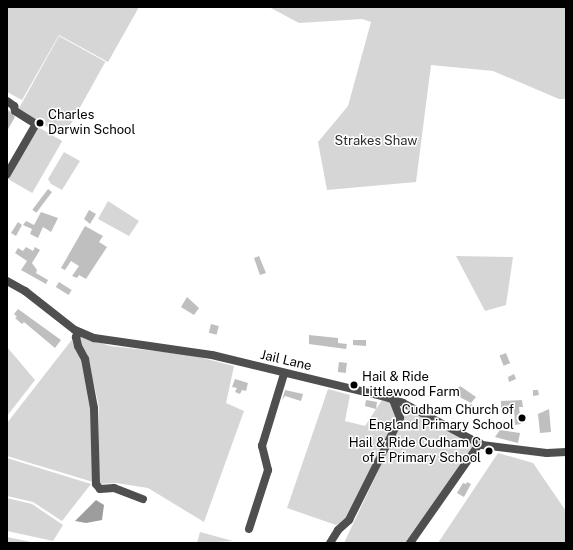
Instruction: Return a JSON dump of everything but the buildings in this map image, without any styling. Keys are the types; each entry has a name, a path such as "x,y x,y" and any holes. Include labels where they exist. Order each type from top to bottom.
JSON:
{"street":[{"path":"7,101 14,106 15,111 36,124 7,174"},
{"name":"Jail Lane","path":"7,281 25,291 79,332 110,342 212,355 393,400 481,444 546,453 566,452"},
{"path":"79,332 76,336 78,346 86,359 94,408 96,484 100,489 114,488 143,499"},
{"path":"249,529 268,470 262,446 284,374"},
{"path":"330,543 338,530 349,520 400,418 393,400"},
{"path":"410,543 481,444"},
{"path":"414,543 481,444"}],"green space":[{"path":"7,7 139,7 108,62 59,35 22,100 7,92"},
{"name":"Strakes Shaw","path":"269,7 566,7 566,99 559,99 493,71 431,65 416,182 327,190 318,142 348,106 371,22 362,19 299,23"},
{"path":"59,36 105,62 64,136 18,110"},
{"path":"38,127 62,141 32,193 8,179"},
{"path":"64,152 80,161 62,190 51,184 48,179"},
{"path":"108,201 139,221 129,236 98,219"},
{"path":"456,256 513,257 506,305 485,311"},
{"path":"81,336 110,346 191,355 234,366 226,403 244,411 204,522 148,488 116,483 99,484 99,407 88,357 79,338"},
{"path":"74,337 83,360 93,408 93,482 7,456 7,423"},
{"path":"7,347 35,380 7,416"},
{"path":"328,389 350,395 345,421 365,426 382,400 392,402 398,414 346,521 336,525 287,508"},
{"path":"408,408 477,444 407,543 344,543"},
{"path":"498,453 533,463 566,511 566,543 438,543"},
{"path":"7,458 91,484 62,521 33,502 7,496"},
{"path":"7,498 32,504 63,525 53,541 7,531"},
{"path":"200,532 233,541 197,543"},
{"path":"7,537 36,543 7,543"}],"shaded area":[{"path":"96,500 104,505 102,520 86,523 75,521"}],"place":[{"name":"Charles Darwin School","path":"40,123"},
{"name":"Hail & Ride Littlewood Farm","path":"354,385"},
{"name":"Cudham Church of England Primary School","path":"522,418"},
{"name":"Hail & Ride Cudham C of E Primary School","path":"489,451"}]}
